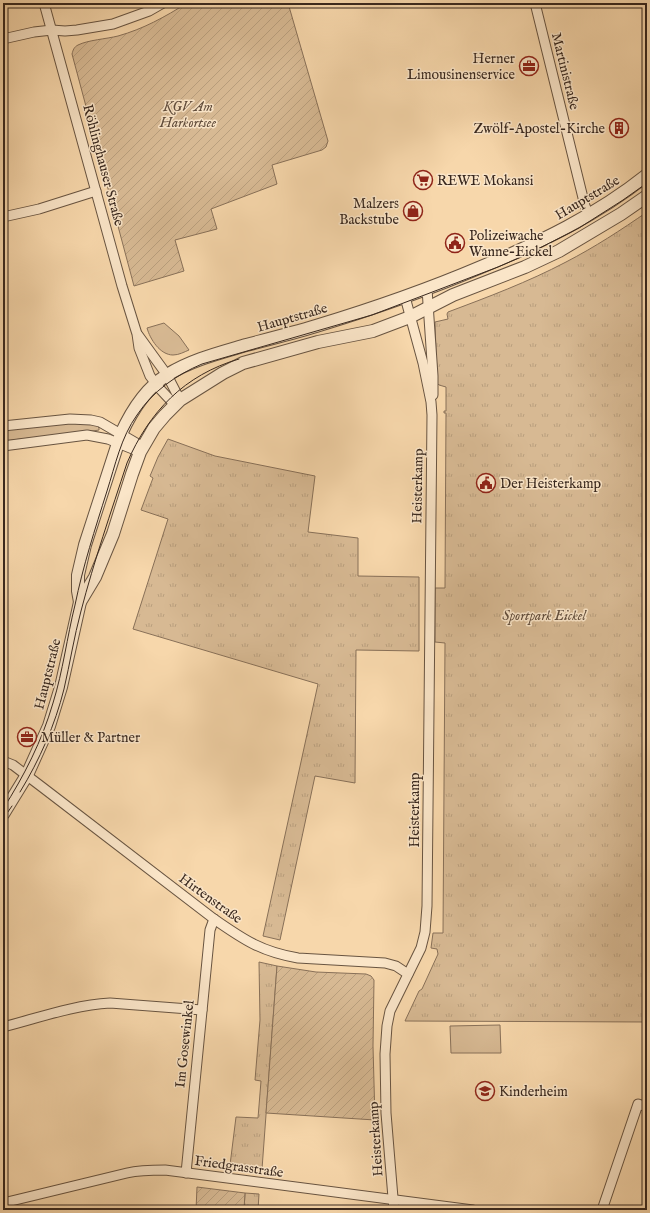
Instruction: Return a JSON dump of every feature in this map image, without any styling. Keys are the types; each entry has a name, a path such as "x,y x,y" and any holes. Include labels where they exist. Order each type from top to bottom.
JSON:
{"street":[{"name":"Röhlinghauser Straße","path":"44,3 122,286 137,334 139,348 146,368 156,384 177,402"},
{"path":"3,39 34,32 77,30 113,24 149,11 163,3"},
{"name":"Martinistraße","path":"535,3 585,206 589,215"},
{"name":"Hauptstraße","path":"80,602 78,575 85,545 120,438 132,414 146,394 167,375 207,356 324,324 405,297 511,254 589,215 647,175"},
{"path":"3,217 39,209 96,191"},
{"name":"Hauptstraße","path":"3,814 27,775 45,738 61,687 80,602 95,577 142,449 154,428 177,402 223,372 243,363 318,342 373,331 410,317 453,296 525,268 559,251 621,214 647,196"},
{"name":"Heisterkamp","path":"427,289 433,376 431,402"},
{"name":"Heisterkamp","path":"394,1210 386,1113 386,1026 390,1011 421,948 425,932 427,912 432,415 431,402 423,363 405,297"},
{"name":"Röhlinghauser Straße","path":"137,334 167,375 177,402"},
{"path":"3,426 81,418 100,422 120,438 142,449"},
{"path":"3,446 87,435 120,438"},
{"name":"Hirtenstraße","path":"3,761 27,775 214,919 244,940 271,952 298,958 386,963 396,966 408,974"},
{"name":"Im Gosewinkel","path":"186,1173 210,930 214,919"},
{"path":"3,1027 82,1006 97,1004 110,1003 202,1010"},
{"path":"602,1210 638,1104 647,1107"},
{"name":"Friedgrasstraße","path":"3,1203 140,1170 165,1170 473,1210"}],"green space":[{"name":"KGV Am Harkortsee","path":"187,3 288,3 328,141 326,147 322,150 272,165 277,184 211,209 217,229 175,240 184,271 134,286 72,54 74,49 82,43 118,36 136,30 162,18"},
{"name":"Sportpark Eickel","path":"647,212 647,1022 405,1021 438,954 437,949 431,948 433,933 443,933 445,643 435,642 435,588 445,588 446,413 444,413 444,411 446,411 446,387 437,383 435,322 448,319 448,312 523,283 566,262 608,238"},
{"path":"164,323 179,336 189,350 173,355 164,352 156,346 150,337 147,328"},
{"path":"71,423 97,425 99,430 3,441 3,430"},
{"path":"168,439 215,456 315,476 308,532 358,538 358,576 419,577 419,651 356,650 355,783 315,776 280,940 263,936 318,684 133,629 168,519 141,510 153,478 150,476"},
{"path":"259,962 277,966 262,1169 230,1165 236,1117 258,1118 261,1081 255,1080 260,1020"},
{"path":"277,966 316,972 366,974 371,976 374,980 373,1046 375,1120 266,1113"},
{"path":"500,1025 501,1053 451,1053 450,1026"},
{"path":"197,1187 245,1193 244,1210 196,1210"},
{"path":"245,1193 259,1194 258,1210 244,1210"}],"tram line":[{"path":"3,809 32,758 44,731 60,679 72,617 82,576 116,462 131,424 150,398 183,373 202,364 372,315 526,255 579,228 647,183"},
{"path":"20,792 34,767 56,716 64,689 91,574 127,463 136,445 146,427 158,412 185,385 219,366 239,359"},
{"path":"3,819 12,806"}],"place":[{"name":"Herner Limousinenservice","path":"529,66"},
{"name":"Zwölf-Apostel-Kirche","path":"619,128"},
{"name":"REWE Mokansi","path":"423,180"},
{"name":"Malzers Backstube","path":"413,211"},
{"name":"Polizeiwache Wanne-Eickel","path":"455,243"},
{"name":"Der Heisterkamp","path":"486,483"},
{"name":"Müller & Partner","path":"27,737"},
{"name":"Kinderheim","path":"485,1091"}]}
